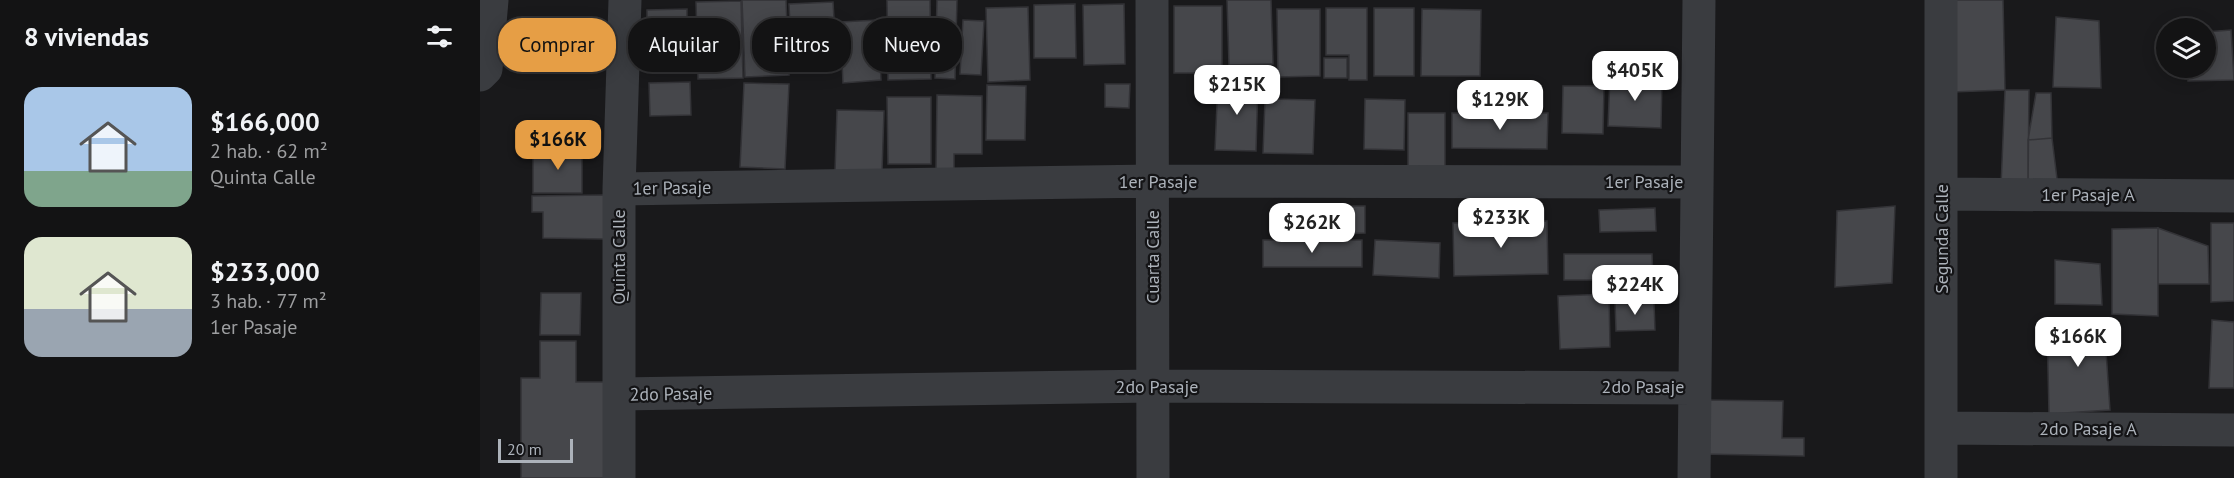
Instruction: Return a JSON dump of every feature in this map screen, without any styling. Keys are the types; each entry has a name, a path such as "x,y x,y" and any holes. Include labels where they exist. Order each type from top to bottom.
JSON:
{"street":[{"path":"480,75 486,69 492,0"},
{"name":"Quinta Calle","path":"619,478 619,189 625,0"},
{"name":"Cuarta Calle","path":"1152,0 1153,478"},
{"path":"1694,478 1699,0"},
{"name":"Segunda Calle","path":"1941,0 1941,478"},
{"name":"1er Pasaje","path":"619,189 1152,181 1697,182"},
{"name":"1er Pasaje A","path":"1942,194 2234,196"},
{"name":"2do Pasaje","path":"620,394 1153,386 1695,388"},
{"name":"2do Pasaje A","path":"1941,428 2234,430"}],"building":[{"path":"742,0 786,0 787,18 752,18 752,72 789,72 789,75 745,77"},
{"path":"887,0 930,0 930,18 887,18"},
{"path":"937,0 957,0 957,18 937,18"},
{"path":"1227,0 1271,0 1273,64 1229,65"},
{"path":"1950,0 2003,0 2005,90 1952,92"},
{"path":"741,1 743,78 698,79 698,72 740,72 740,18 696,18 696,2"},
{"path":"833,2 834,18 790,18 789,4"},
{"path":"1075,4 1076,58 1034,58 1034,5"},
{"path":"1124,4 1125,64 1084,65 1083,5"},
{"path":"1174,6 1222,6 1222,73 1174,73"},
{"path":"1028,7 1030,80 988,82 986,8"},
{"path":"1326,8 1367,8 1367,80 1349,80 1349,55 1326,55"},
{"path":"1374,8 1414,8 1414,76 1374,76"},
{"path":"687,9 687,18 647,18 647,10"},
{"path":"1277,9 1320,9 1320,76 1278,77"},
{"path":"1422,9 1481,10 1480,76 1421,76"},
{"path":"2056,17 2099,21 2101,88 2053,87"},
{"path":"963,20 984,21 981,75 960,74 962,72"},
{"path":"851,21 863,21 863,72 881,72 881,80 843,83 842,72 851,72"},
{"path":"2231,30 2234,80 2188,81 2188,78 2216,78 2216,31"},
{"path":"1324,58 1347,58 1347,78 1324,78"},
{"path":"888,72 931,72 931,79 888,80"},
{"path":"935,72 955,72 955,79 935,78"},
{"path":"1610,76 1662,78 1661,128 1608,126"},
{"path":"1218,80 1258,82 1256,151 1215,150"},
{"path":"690,82 691,115 650,116 649,83"},
{"path":"744,83 789,84 785,169 740,167"},
{"path":"1105,84 1130,84 1129,108 1105,107"},
{"path":"987,85 1026,86 1025,140 986,140"},
{"path":"1563,86 1604,86 1603,134 1562,133"},
{"path":"2005,90 2029,90 2028,186 2001,186"},
{"path":"2036,93 2051,93 2052,138 2028,140"},
{"path":"937,95 982,96 982,154 954,154 954,170 936,170"},
{"path":"887,97 931,97 931,164 888,164"},
{"path":"1265,99 1315,100 1313,154 1263,153"},
{"path":"1365,99 1405,100 1404,150 1364,149"},
{"path":"837,110 884,111 882,172 835,171"},
{"path":"1408,113 1445,113 1445,167 1408,167"},
{"path":"1452,113 1548,113 1547,149 1452,148"},
{"path":"2052,138 2058,187 2028,186 2028,140"},
{"path":"582,148 582,193 533,193 533,149"},
{"path":"604,195 604,239 543,238 543,212 532,212 532,196"},
{"path":"1341,206 1365,206 1365,233 1341,234"},
{"path":"1895,206 1892,283 1835,287 1837,211"},
{"path":"1655,208 1656,231 1600,232 1599,210"},
{"path":"1311,212 1330,212 1330,232 1311,231"},
{"path":"1547,221 1548,274 1454,276 1453,223"},
{"path":"2211,223 2234,223 2234,301 2211,302"},
{"path":"2158,228 2158,316 2112,314 2112,229"},
{"path":"2158,228 2208,246 2209,284 2158,284"},
{"path":"1263,240 1362,240 1362,267 1263,267"},
{"path":"1375,240 1440,243 1439,278 1373,275"},
{"path":"1564,254 1652,254 1653,280 1564,280"},
{"path":"2055,260 2100,264 2102,305 2055,304"},
{"path":"541,293 581,293 580,335 540,335"},
{"path":"1609,294 1610,347 1560,349 1558,296"},
{"path":"1615,302 1654,302 1655,330 1616,331"},
{"path":"2212,320 2234,322 2234,388 2209,388"},
{"path":"2104,321 2110,410 2049,414 2047,325"},
{"path":"540,341 576,341 576,382 606,382 606,478 521,478 521,378 540,378"},
{"path":"1701,400 1783,401 1782,438 1804,438 1804,456 1700,454"}]}
